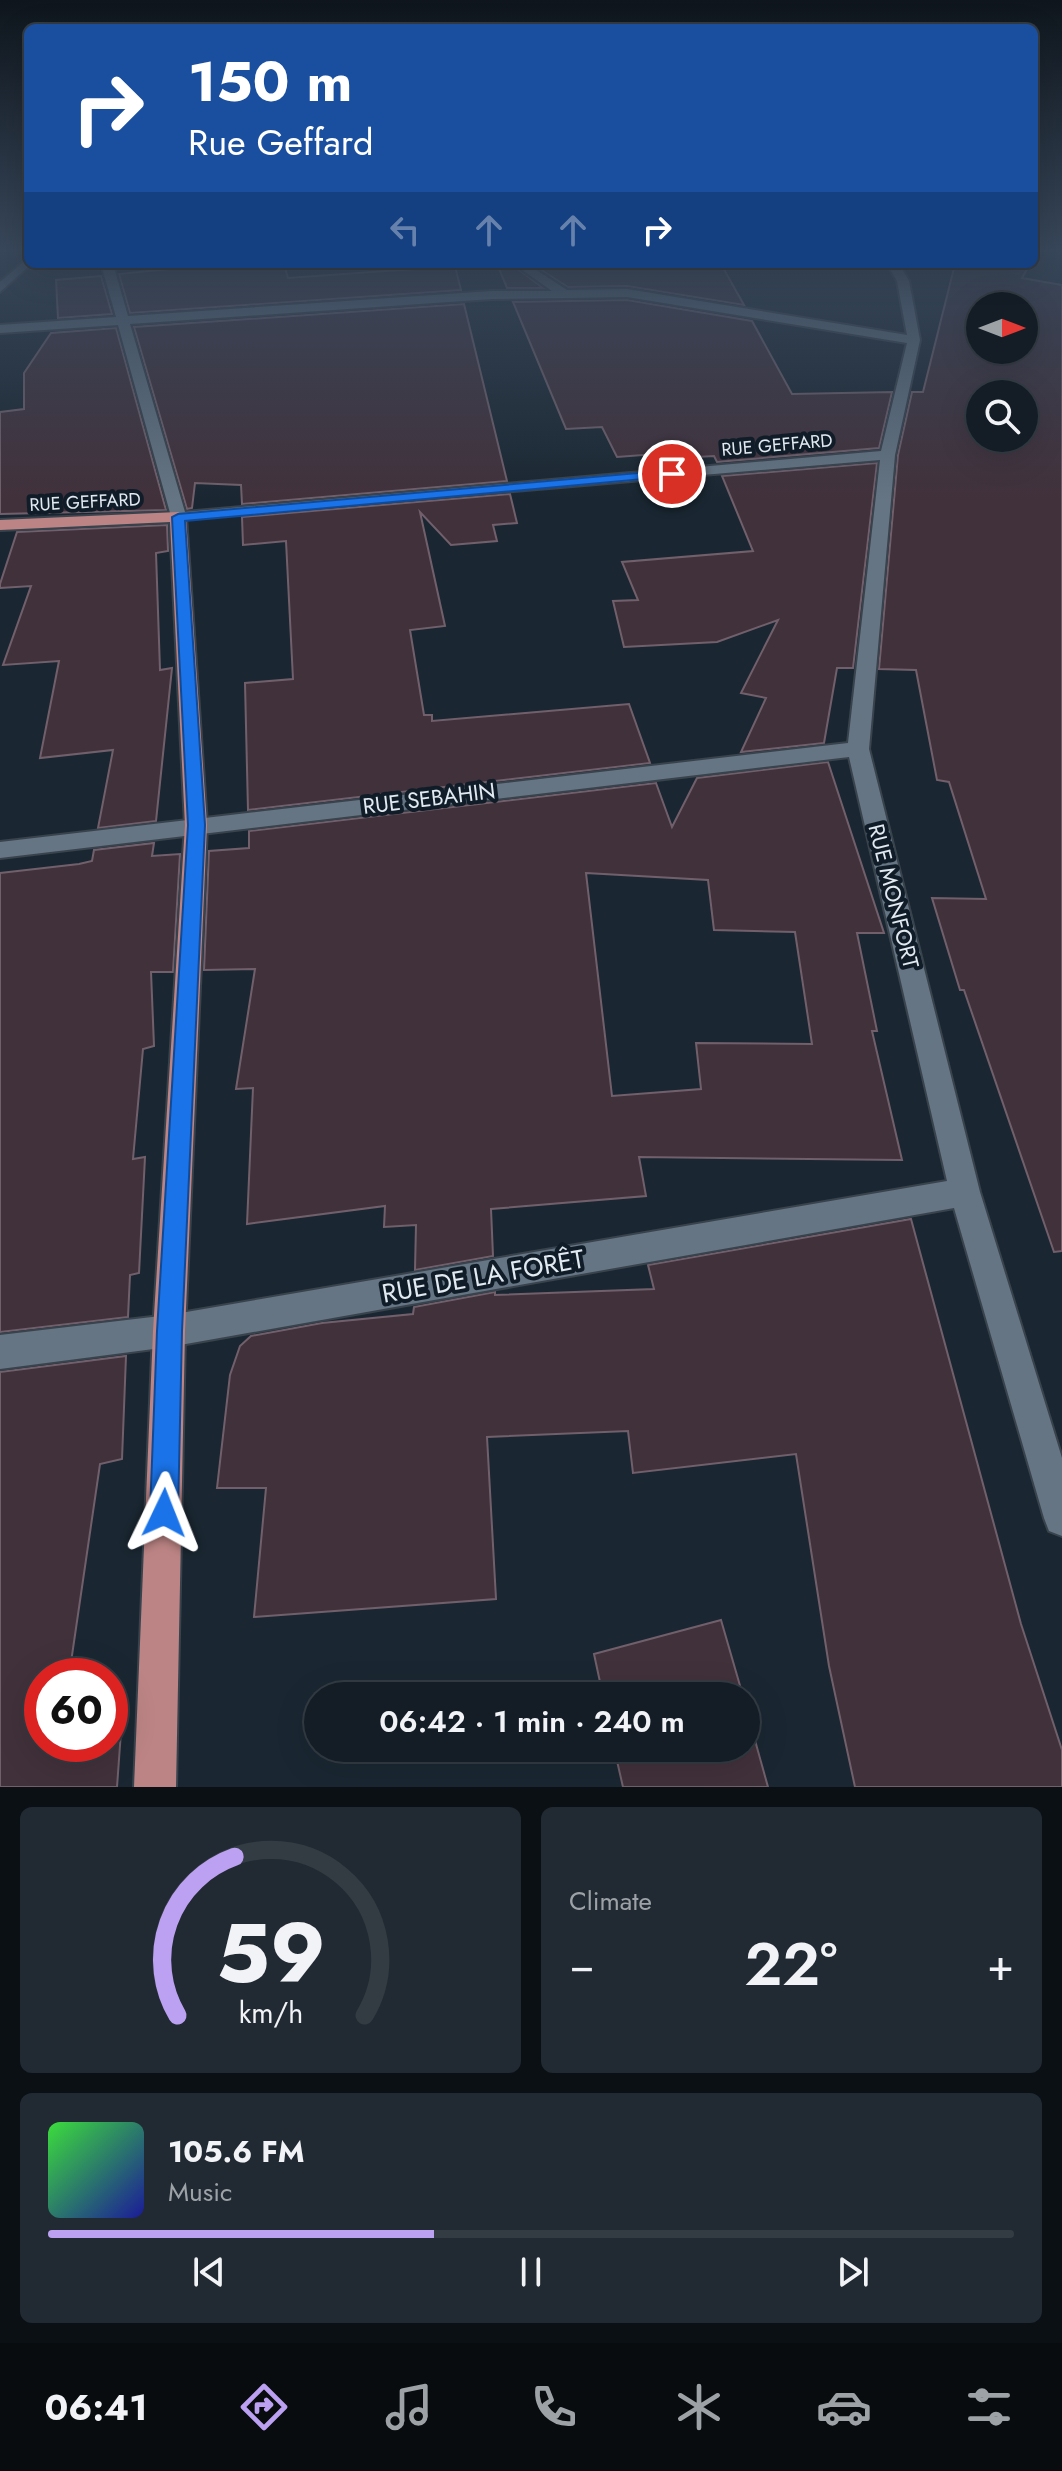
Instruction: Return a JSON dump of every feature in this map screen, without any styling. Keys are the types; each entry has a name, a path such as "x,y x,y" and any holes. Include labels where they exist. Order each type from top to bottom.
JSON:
{"main road":[{"name":"RUE GEFFARD","path":"0,525 178,517"},
{"path":"155,1787 169,1331 196,825 178,517"}],"street":[{"path":"126,333 178,517"},
{"path":"874,333 914,340"},
{"name":"RUE MONFORT","path":"913,333 914,340 888,455 858,749 965,1192 1062,1518"},
{"name":"RUE GEFFARD","path":"178,517 888,455"},
{"name":"RUE SEBAHIN","path":"0,850 858,749"},
{"name":"RUE DE LA FORÊT","path":"0,1352 169,1331 965,1192"}],"building":[{"path":"51,333 117,333 166,510 0,514 0,412 24,409 24,373"},
{"path":"136,333 471,333 507,481 242,504 241,485 195,483 192,508 187,509"},
{"path":"526,333 759,333 792,394 892,392 879,448 717,462 714,456 659,459 656,454 617,457 602,427 566,429"},
{"path":"938,333 966,333 966,364 1038,364 1038,333 1062,333 1062,1251 1054,1252 964,990 960,990 932,898 986,899 949,782 937,780 916,670 879,669 898,455 912,392 923,392"},
{"path":"877,463 853,668 837,668 824,743 741,752 766,698 741,693 778,620 717,642 624,647 613,601 638,600 622,562 753,551 722,476"},
{"path":"510,494 517,523 493,525 497,541 451,545 420,512 445,626 410,630 424,715 432,715 432,721 629,704 650,763 248,810 245,683 293,679 286,541 243,545 242,517"},
{"path":"167,525 168,551 156,553 160,670 172,668 156,821 98,828 113,750 40,758 59,661 3,665 31,586 0,588 0,584 17,532"},
{"path":"828,762 884,933 857,933 877,1031 872,1031 902,1160 639,1157 646,1196 491,1209 493,1256 415,1270 416,1225 384,1227 385,1206 247,1224 253,1088 236,1089 255,969 204,970 209,851 249,848 249,831 656,783 672,827 697,778","holes":["586,873 708,880 714,930 795,932 812,1044 696,1043 701,1089 612,1096"]},
{"path":"154,843 152,856 180,854 173,972 151,972 154,1046 143,1049 133,1159 145,1157 139,1273 130,1275 128,1317 0,1332 0,873 79,864 92,861 94,850"},
{"path":"911,1219 1021,1624 1062,1750 1062,1787 855,1787 829,1666 796,1454 633,1473 628,1431 487,1437 496,1599 254,1617 266,1488 217,1488 230,1375 240,1346 251,1336 322,1323 413,1314 414,1307 495,1292 495,1295 654,1289 648,1265"},
{"path":"126,1356 122,1459 100,1464 72,1658 24,1658 24,1762 119,1762 117,1787 0,1787 0,1372"},
{"path":"721,1620 739,1682 600,1682 594,1654"},
{"path":"760,1758 768,1787 623,1787 617,1762 760,1762"}],"route":[{"path":"164,1513 169,1331 196,825 178,517 672,474"}]}
